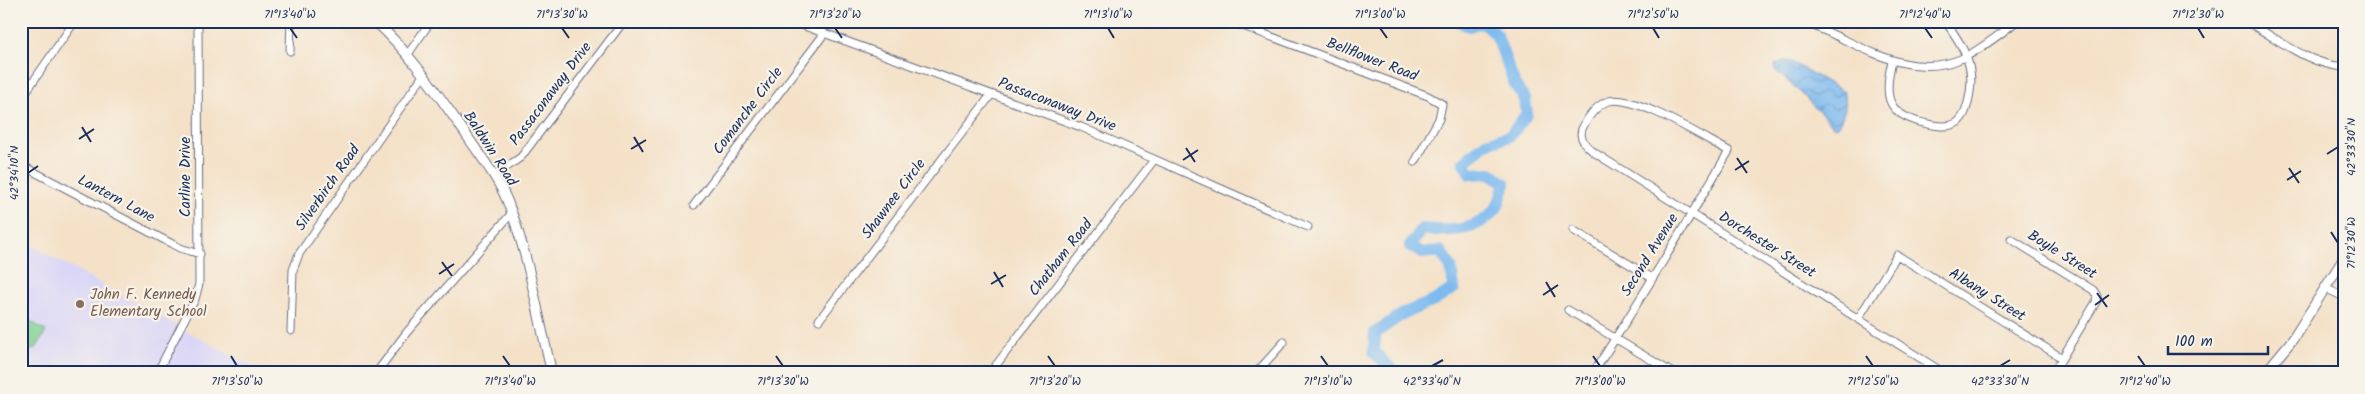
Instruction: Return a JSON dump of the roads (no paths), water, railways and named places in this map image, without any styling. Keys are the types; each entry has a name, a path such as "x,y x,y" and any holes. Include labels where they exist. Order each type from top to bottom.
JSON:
{"street":[{"path":"21,99 75,21"},
{"name":"Carline Drive","path":"158,373 198,293 200,254 198,21"},
{"path":"290,51 291,21"},
{"name":"Baldwin Road","path":"375,21 408,54 424,74 494,176 512,213 552,373"},
{"path":"408,54 431,21"},
{"name":"Passaconaway Drive","path":"494,176 520,157 624,21"},
{"name":"Passaconaway Drive","path":"791,21 1081,127 1308,227"},
{"name":"Bellflower Road","path":"1230,21 1428,96 1442,104 1440,119 1415,162"},
{"path":"1799,21 1836,35 1892,61 1933,65 1948,63 1967,55 2017,21"},
{"path":"1892,61 1889,88 1890,102 1894,111 1912,121 1946,126 1960,120 1967,108 1971,79 1967,55 1945,21"},
{"path":"2245,21 2311,60 2329,66 2344,67"},
{"name":"Comanche Circle","path":"694,205 824,34"},
{"name":"Silverbirch Road","path":"291,331 293,270 298,254 424,74"},
{"name":"Shawnee Circle","path":"819,320 991,95"},
{"name":"Dorchester Street","path":"1729,151 1653,111 1625,102 1609,101 1599,106 1582,128 1581,136 1584,144 1595,153 1944,373"},
{"name":"Second Avenue","path":"1593,373 1616,339 1729,151"},
{"name":"Chatham Road","path":"990,373 1154,160"},
{"name":"Lantern Lane","path":"21,165 180,248 200,254"},
{"path":"379,369 407,332 512,213"},
{"path":"1573,230 1652,278"},
{"name":"Boyle Street","path":"2011,239 2093,290 2097,296 2096,302 2062,358"},
{"name":"Albany Street","path":"1858,319 1897,255 2062,358"},
{"path":"2265,373 2293,339 2344,258"},
{"path":"2325,288 2344,297"},
{"path":"1568,310 1673,373"},
{"path":"1256,373 1284,342"},
{"path":"2054,373 2062,358"}],"water":[{"path":"1784,61 1792,62 1844,92 1846,100 1845,110 1837,126 1834,127 1800,92 1775,70 1775,65"}],"waterway":[{"path":"1395,373 1374,352 1375,333 1404,313 1434,301 1454,288 1451,267 1440,251 1422,253 1410,246 1422,229 1462,229 1480,223 1495,210 1505,184 1491,173 1470,174 1464,162 1486,143 1510,136 1527,114 1525,99 1515,85 1496,34 1486,25 1479,23 1469,26 1457,21"}],"place":[{"name":"John F. Kennedy Elementary School","path":"80,304"}]}
